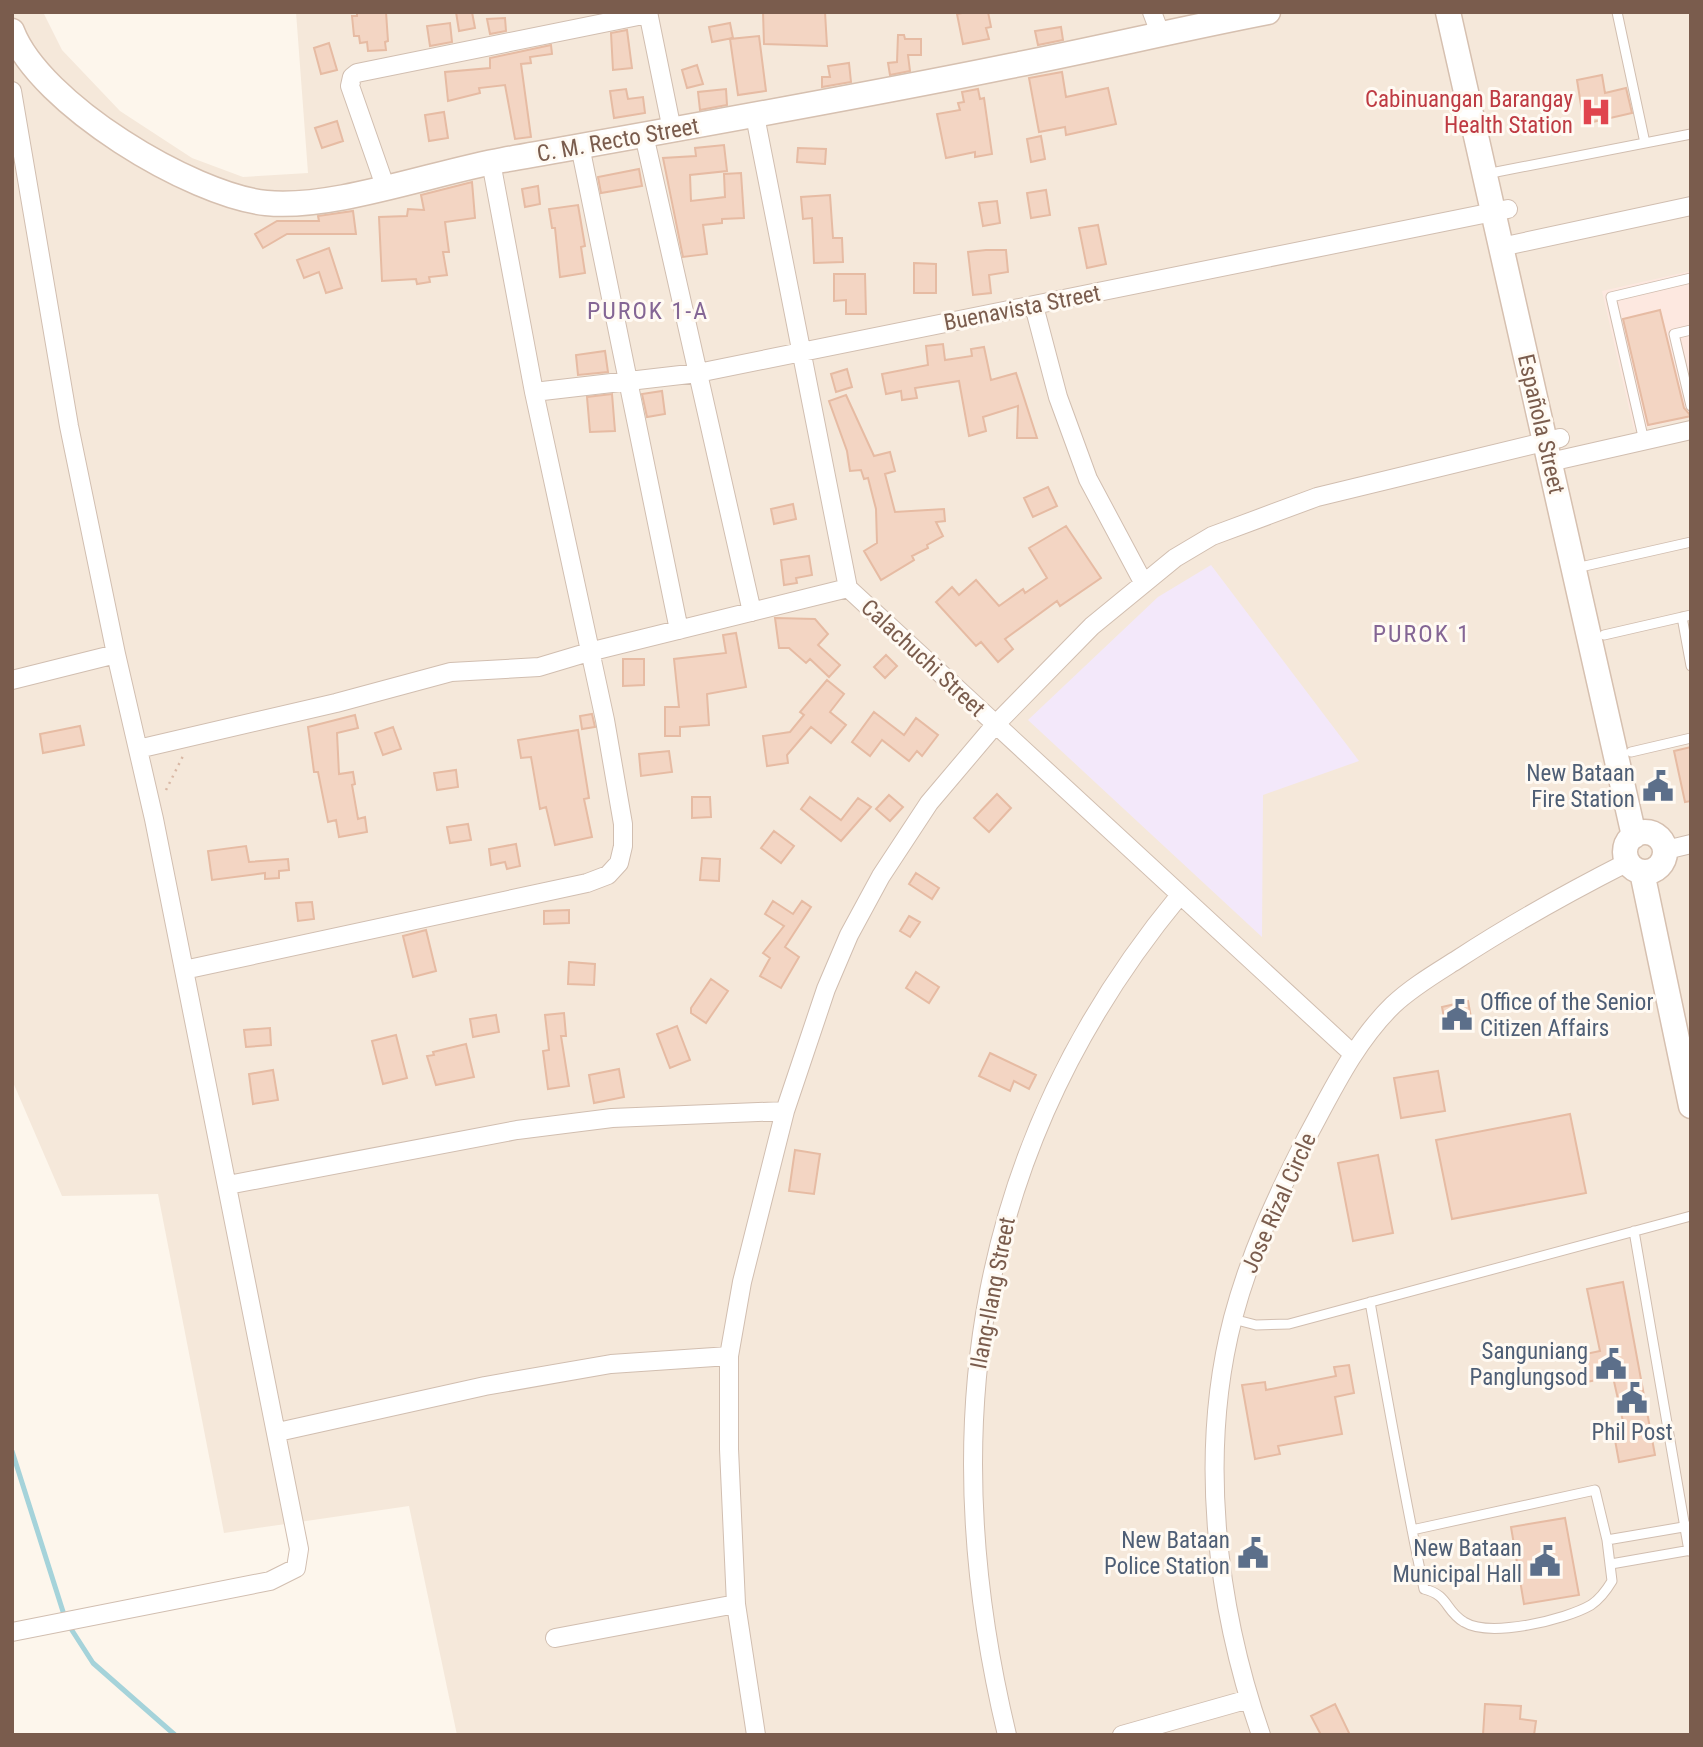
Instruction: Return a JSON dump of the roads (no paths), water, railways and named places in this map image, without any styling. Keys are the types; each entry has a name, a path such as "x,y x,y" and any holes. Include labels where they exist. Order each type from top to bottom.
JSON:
{"street":[{"name":"C. M. Recto Street","path":"14,39 46,80 99,124 184,178 245,200 271,204 330,198 491,162 755,116 1156,23 1268,12"},
{"name":"Española Street","path":"1448,12 1492,173 1646,854 1691,1032"},
{"name":"Española Street","path":"1464,12 1492,173"},
{"path":"385,186 350,86 352,77 357,73 648,13 672,130"},
{"path":"12,91 69,426 116,654 154,819 299,1539 299,1560 289,1574 270,1581 12,1632"},
{"name":"Calachuchi Street","path":"755,116 848,588 1353,1054"},
{"path":"644,135 752,612"},
{"path":"580,146 679,630"},
{"path":"184,970 587,883 608,875 619,863 623,846 623,824 534,392 491,162"},
{"path":"1509,245 1691,206"},
{"name":"Buenavista Street","path":"534,392 698,373 1501,211"},
{"path":"1034,306 1058,397 1088,479 1143,582"},
{"path":"756,1735 736,1604 728,1428 729,1356 742,1282 785,1111 826,989 868,900 929,803 995,724 1047,669 1143,582 1212,536 1255,518 1361,484 1555,450 1644,441 1691,430"},
{"name":"Española Street","path":"1581,567 1604,635 1631,752 1646,854 1691,1105"},
{"path":"138,749 336,703 451,672 538,667 848,588"},
{"path":"12,680 116,654"},
{"name":"Jose Rizal Circle","path":"1261,1735 1249,1699 1228,1614 1216,1532 1220,1402 1233,1319 1265,1224 1353,1054 1395,1002 1425,980 1531,914 1646,854 1691,844"},
{"name":"Ilang-Ilang Street","path":"1007,1735 997,1693 980,1584 972,1466 976,1373 998,1252 1021,1169 1062,1076 1115,980 1180,895"},
{"path":"228,1185 531,1129 612,1118 785,1111"},
{"path":"278,1432 485,1386 611,1364 729,1356"},
{"path":"555,1638 736,1604"},
{"path":"1122,1735 1249,1699"}],"lane":[{"path":"1617,12 1645,143"},
{"path":"1492,173 1691,134"},
{"path":"1644,441 1611,297 1691,278"},
{"path":"1691,330 1674,334 1691,406"},
{"path":"1581,567 1691,542"},
{"path":"1604,635 1686,616 1691,666"},
{"path":"1631,752 1691,738"},
{"path":"1233,1319 1272,1326 1691,1216"},
{"path":"1611,1564 1690,1550 1688,1526 1634,1231"},
{"path":"1370,1302 1412,1530 1424,1589 1441,1595 1466,1624 1483,1628 1560,1618 1591,1605 1603,1595 1612,1581 1598,1492 1591,1490 1412,1530"},
{"path":"1607,1540 1688,1526"}],"waterway":[{"path":"12,1451 66,1621 93,1663 175,1735"}],"place":[{"name":"Cabinuangan Barangay Health Station","path":"1596,112"},
{"name":"New Bataan Fire Station","path":"1658,786"},
{"name":"Office of the Senior Citizen Affairs","path":"1457,1015"},
{"name":"Sanguniang Panglungsod","path":"1611,1364"},
{"name":"Phil Post","path":"1632,1398"},
{"name":"New Bataan Police Station","path":"1253,1553"},
{"name":"New Bataan Municipal Hall","path":"1545,1561"}],"district":[{"name":"PUROK 1-A","path":"648,311"},
{"name":"PUROK 1","path":"1422,634"}]}
